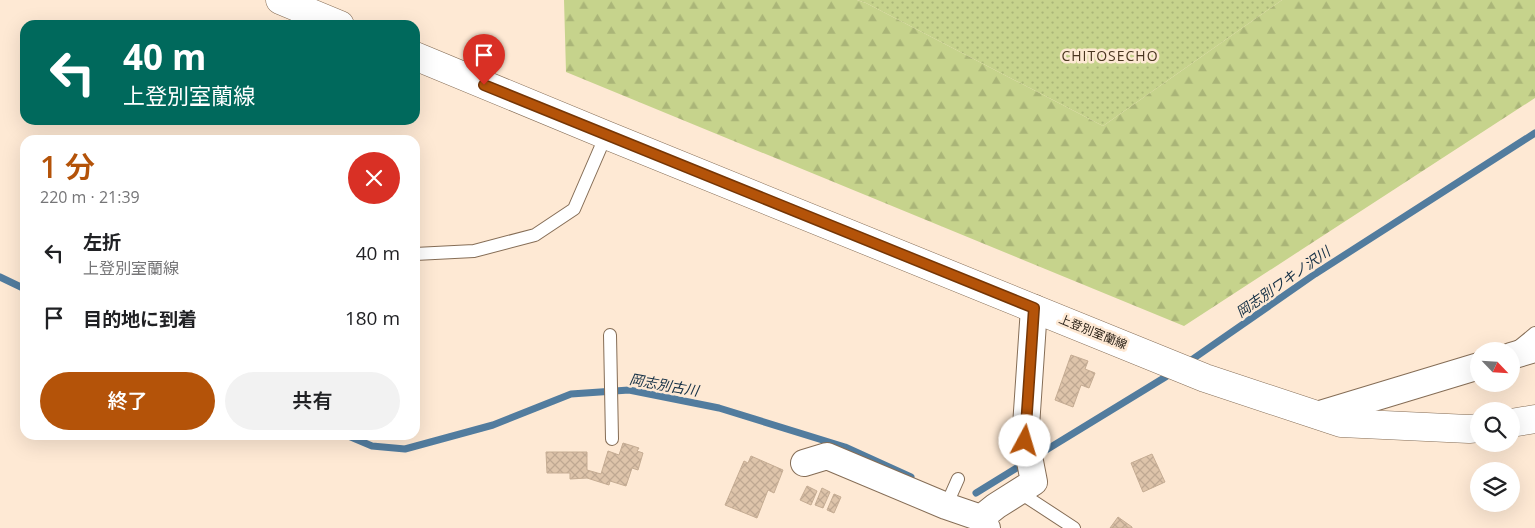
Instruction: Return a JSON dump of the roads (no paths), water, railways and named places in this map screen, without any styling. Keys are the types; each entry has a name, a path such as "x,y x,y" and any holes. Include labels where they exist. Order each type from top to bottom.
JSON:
{"main road":[{"path":"280,0 328,20"},
{"name":"上登別室蘭線","path":"420,58 1205,378 1341,423 1470,429"},
{"path":"1520,422 1535,419"}],"street":[{"path":"804,463 827,456 984,523 1018,492 1034,482 1025,441 1034,308"},
{"path":"1520,352 1535,349"},
{"path":"1317,415 1470,369"}],"lane":[{"path":"420,254 474,251 535,235 574,209 606,135"},
{"path":"1520,346 1535,333"},
{"path":"610,335 612,439"},
{"path":"946,506 958,478"},
{"path":"1018,492 1074,528"}],"waterway":[{"name":"岡志別ワキノ沢川","path":"1187,363 1315,274 1535,133"},
{"name":"岡志別古川","path":"0,277 20,287"},
{"name":"岡志別ワキノ沢川","path":"1046,450 1172,373"},
{"name":"岡志別古川","path":"358,440 372,446 405,449 493,425 571,394 629,390 719,408 845,447 911,477"},
{"name":"岡志別ワキノ沢川","path":"976,493 1020,466"}],"district":[{"name":"CHITOSECHO","path":"1110,56"}]}
